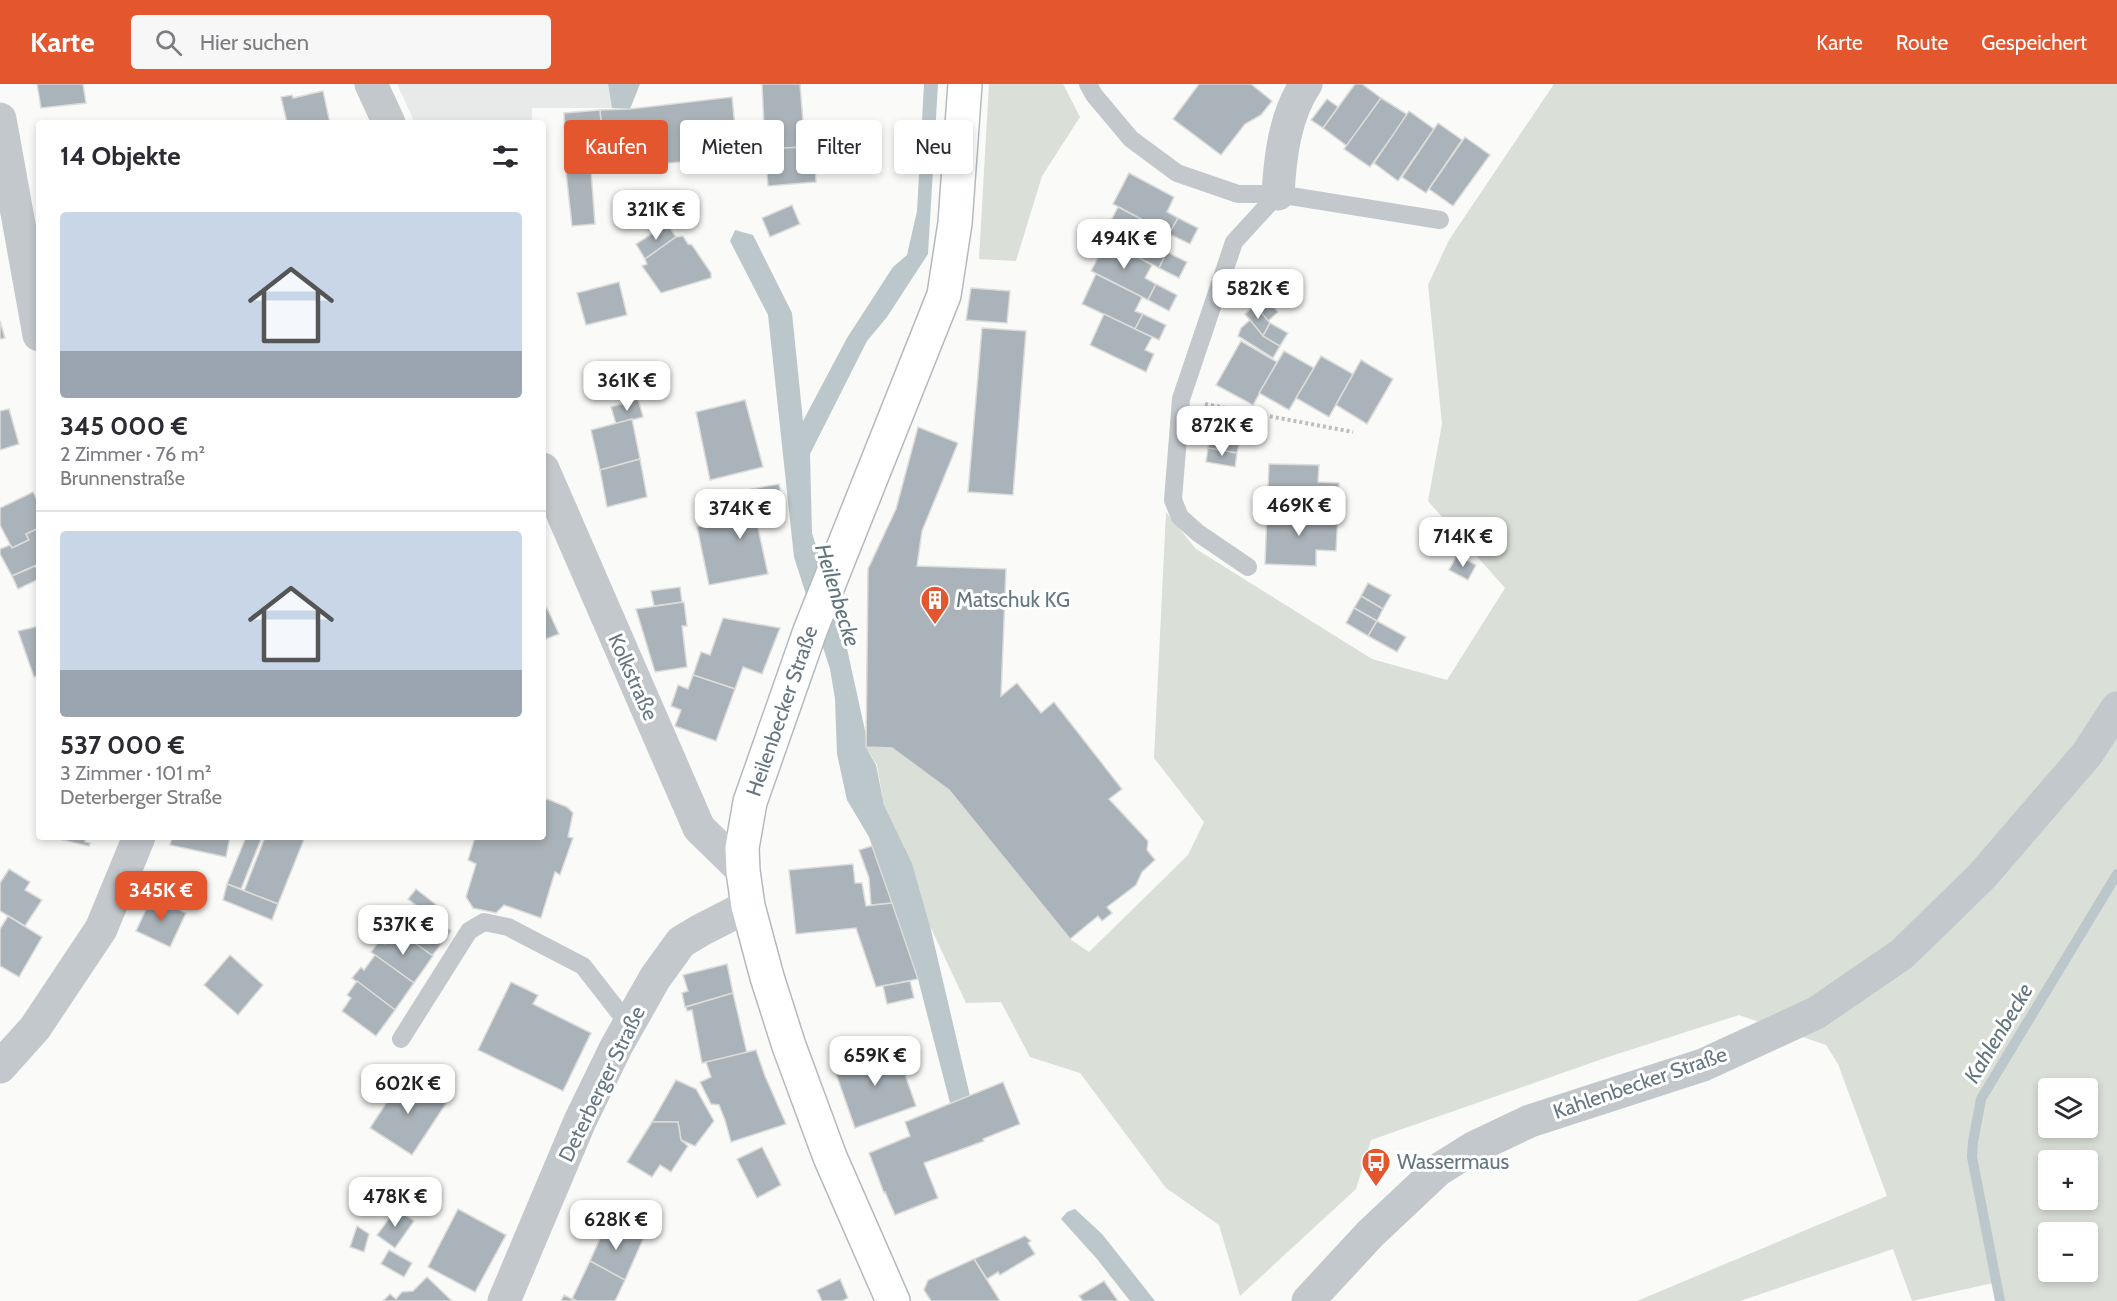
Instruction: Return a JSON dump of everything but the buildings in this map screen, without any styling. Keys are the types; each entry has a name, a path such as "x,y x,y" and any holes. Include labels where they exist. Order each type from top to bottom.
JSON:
{"main road":[{"name":"Heilenbecker Straße","path":"892,1301 830,1157 797,1068 767,977 748,906 742,871 742,848 750,801 810,631 944,295 955,223 965,84"}],"street":[{"path":"371,84 388,120"},
{"path":"1278,194 1280,157 1297,98 1306,84"},
{"path":"0,118 36,318"},
{"name":"Kolkstraße","path":"546,476 699,828 742,871"},
{"name":"Kahlenbecker Straße","path":"1308,1301 1370,1234 1438,1170 1473,1148 1530,1121 1713,1060 1816,1012 1902,954 1982,876 2087,754 2117,708"},
{"path":"0,1067 35,1028 101,929 138,840"},
{"name":"Deterberger Straße","path":"504,1301 580,1121 655,978 681,942 748,906"}],"lane":[{"path":"1088,84 1094,95 1131,139 1177,173 1238,194 1278,194 1440,220"},
{"path":"1248,567 1198,533 1180,517 1173,500 1181,399 1234,242 1278,194"},
{"path":"401,1039 470,931 484,922 508,927 583,966 629,1025"}],"path":[{"path":"1181,399 1353,432"}],"shaded area":[{"path":"397,84 608,84 612,108 532,108 532,120 414,120"},
{"path":"608,84 640,84 630,109 612,108"},
{"path":"924,84 938,84 936,120 922,120"},
{"path":"989,84 1063,84 1080,117 1042,176 1016,261 979,259"},
{"path":"1554,84 2117,84 2117,1301 1996,1301 1993,1283 1912,1301 1893,1249 1740,1301 1637,1301 1887,1196 1838,1064 1826,1045 1739,1015 1608,1057 1371,1140 1356,1189 1240,1296 1219,1225 1166,1188 1080,1073 1030,1057 1001,1002 966,1003 930,926 912,863 884,805 877,765 866,747 892,748 949,790 1070,939 1089,952 1188,855 1204,822 1154,758 1166,512 1196,549 1372,659 1447,680 1505,588 1428,501 1442,424 1428,285 1449,240"},
{"path":"919,174 933,174 928,254 887,317 867,341 810,454 812,533 844,635 866,735 866,747 876,765 884,805 912,863 930,926 970,1096 950,1103 918,979 869,837 847,800 837,754 835,699 830,669 794,557 768,315 730,241 735,230 753,235 792,313 803,421 847,338 893,267 907,255 917,211"},
{"path":"1075,1209 1102,1234 1155,1301 1130,1301 1061,1219 1067,1212"}],"waterway":[{"name":"Kahlenbecke","path":"2000,1301 1972,1157 1981,1099 2117,874"}],"place":[{"name":"Matschuk KG","path":"935,626"},
{"name":"Wassermaus","path":"1376,1188"}],"water label":[{"name":"Heilenbecke","path":"838,595"}]}
